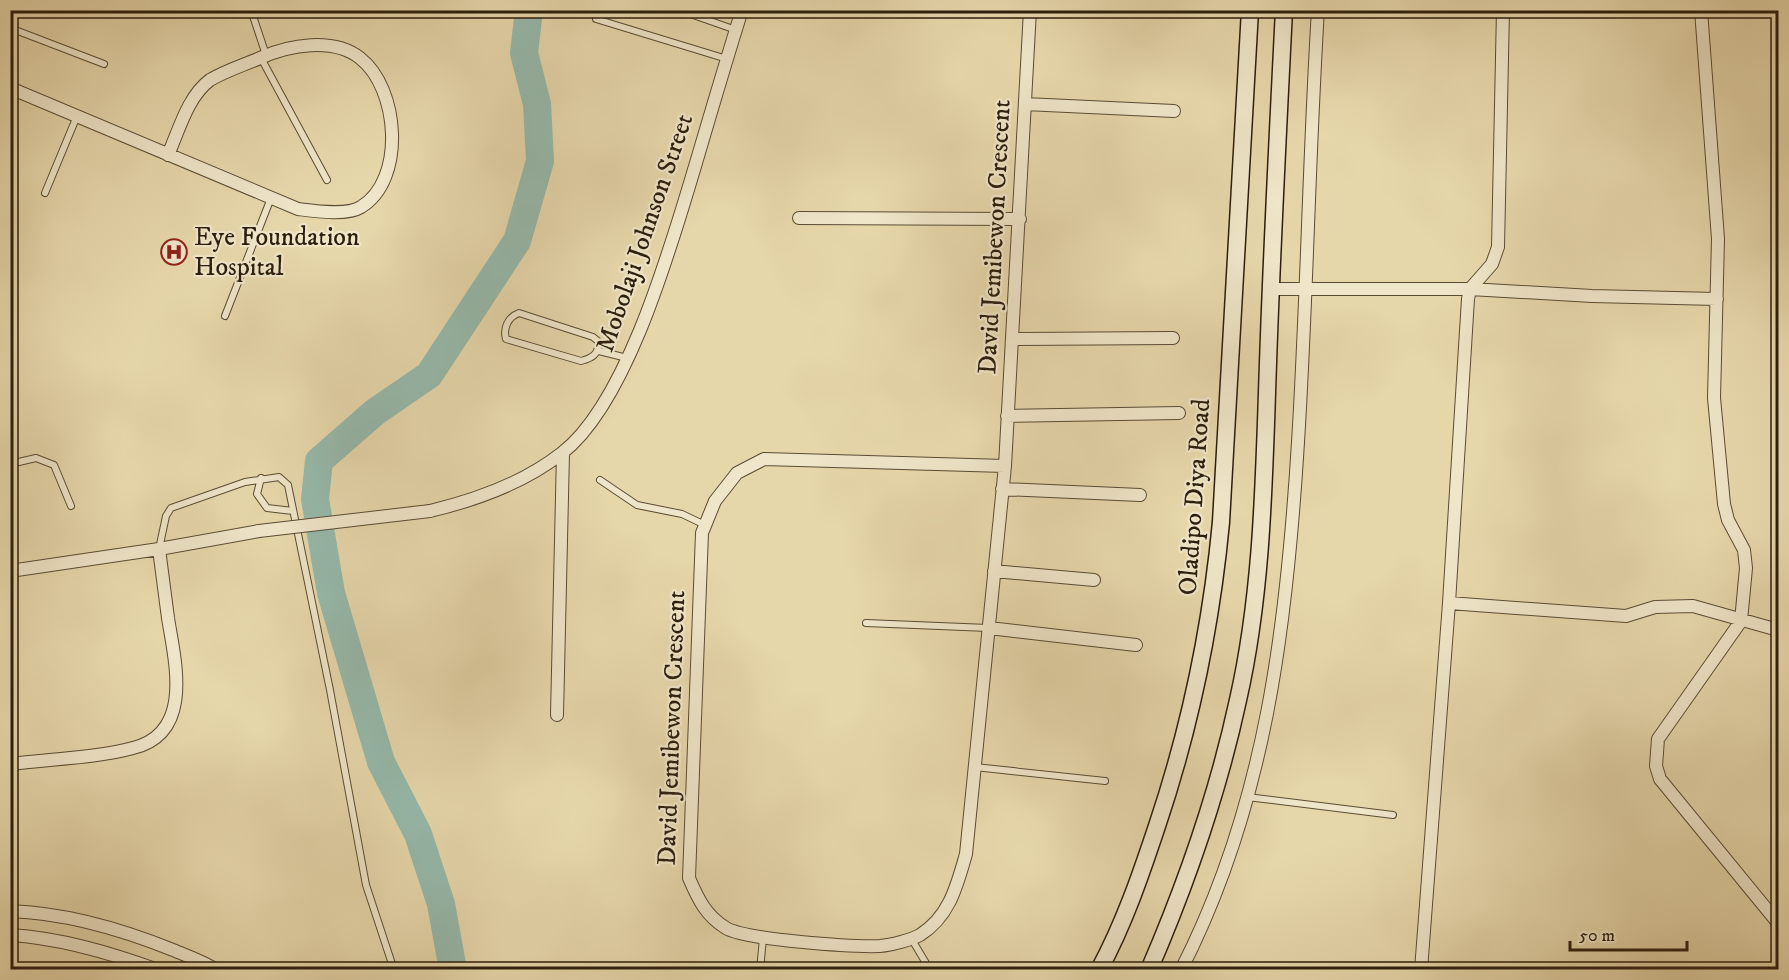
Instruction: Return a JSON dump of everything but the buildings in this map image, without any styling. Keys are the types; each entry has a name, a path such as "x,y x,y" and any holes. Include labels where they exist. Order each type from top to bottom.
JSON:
{"main road":[{"name":"Oladipo Diya Road","path":"1099,969 1142,873 1174,776 1197,690 1214,599 1222,510 1250,10"},
{"path":"1149,969 1184,888 1216,789 1239,698 1254,606 1262,521 1284,10"}],"street":[{"name":"Mobolaji Johnson Street","path":"159,549 259,531 430,511 473,501 511,483 563,453 606,399 627,358 675,232 742,10"},
{"name":"David Jemibewon Crescent","path":"1005,466 764,459 736,472 715,501 702,533 689,878 702,909 727,929 764,938 882,946 919,936 938,919 953,898 966,854 1005,466 1030,10"},
{"path":"1181,969 1195,943 1225,865 1247,797 1260,750 1284,619 1292,529 1318,10"},
{"path":"1421,969 1470,289 1492,264 1498,247 1503,10"},
{"path":"1701,10 1718,239 1714,398 1724,504 1728,520 1744,550 1746,568 1741,621 1658,739 1656,766 1660,779 1779,923"},
{"path":"12,94 77,116 168,155 298,209 330,212 360,208 378,190 391,165 393,132 374,71 359,57 340,49 316,45 292,46 263,56 210,80 195,95 168,155"},
{"path":"1025,104 1174,111"},
{"path":"800,218 1020,219"},
{"path":"1271,289 1470,289 1593,296 1717,299"},
{"path":"1012,339 1173,338"},
{"path":"1008,416 1179,413"},
{"path":"557,715 563,453"},
{"path":"1002,489 1140,495"},
{"path":"10,571 159,549 177,671 176,700 170,720 156,737 135,748 10,764"},
{"path":"994,571 1094,580"},
{"path":"1449,603 1626,616 1655,608 1693,606 1779,630"},
{"path":"989,628 1136,645"},
{"path":"10,910 32,911 100,924 149,940 216,969"},
{"path":"10,935 69,944 158,969"}],"lane":[{"path":"251,10 263,56 327,180"},
{"path":"679,10 736,30"},
{"path":"596,19 727,59"},
{"path":"10,28 104,64"},
{"path":"45,193 77,116"},
{"path":"225,316 272,198"},
{"path":"519,314 592,337 599,342 598,351 591,358 581,361 506,339 504,331 507,323 519,314"},
{"path":"598,351 627,358"},
{"path":"10,464 36,458 54,465 71,506"},
{"path":"159,549 166,516 171,508 261,478 279,477 285,481 293,511 366,885 394,969"},
{"path":"261,478 257,494 267,508 293,511"},
{"path":"600,480 637,505 682,514 705,525"},
{"path":"866,623 989,628"},
{"path":"975,766 1105,781"},
{"path":"1247,797 1393,815"},
{"path":"760,969 764,938"},
{"path":"911,938 930,969"}],"waterway":[{"path":"453,970 441,904 418,834 381,762 331,593 315,499 319,461 375,412 429,375 517,241 540,161 537,104 524,53 529,10"}],"place":[{"name":"Eye Foundation Hospital","path":"174,252"}]}
